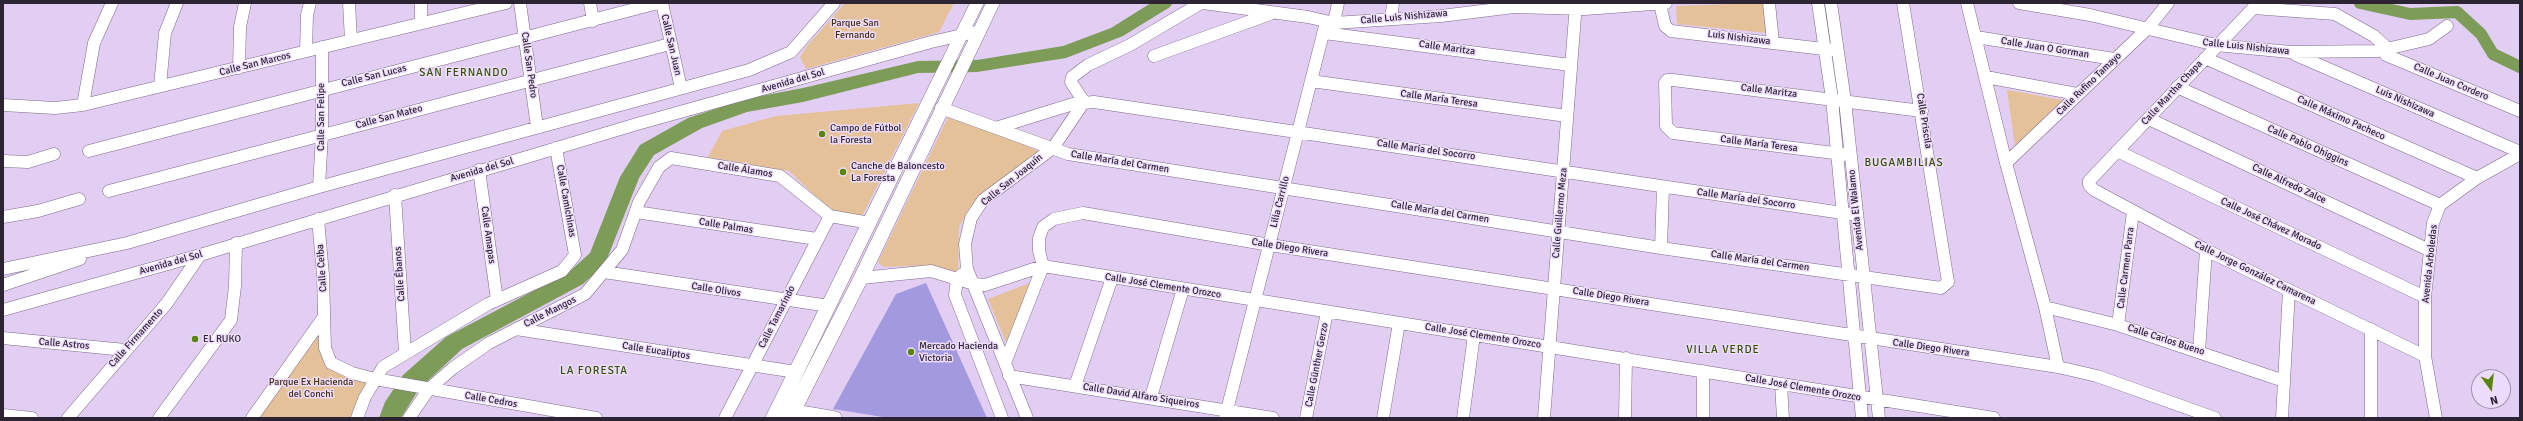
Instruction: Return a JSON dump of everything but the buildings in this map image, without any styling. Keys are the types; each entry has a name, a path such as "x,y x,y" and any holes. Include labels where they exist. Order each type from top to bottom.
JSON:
{"main road":[{"path":"782,415 796,372 937,83 978,3"},
{"path":"782,415 861,278 941,108 993,3"},
{"path":"782,415 834,418"}],"street":[{"path":"83,105 94,44 112,3"},
{"path":"160,86 165,32 177,3"},
{"path":"239,68 240,27 245,3"},
{"path":"306,51 307,15 310,3"},
{"path":"349,3 352,40"},
{"path":"421,3 421,23"},
{"name":"Calle San Marcos","path":"3,104 62,108 83,105 506,3"},
{"name":"Calle San Pedro","path":"520,3 537,127"},
{"path":"590,3 593,21"},
{"name":"Calle San Lucas","path":"89,151 321,90 525,39 658,3"},
{"name":"Calle San Juan","path":"662,3 681,88"},
{"path":"3,285 127,243 319,187 749,70 791,52 803,41 834,3"},
{"path":"1084,102 1071,82 1072,77 1079,71 1130,45 1202,3 1308,17 1328,26"},
{"name":"Lilia Carrillo","path":"1226,414 1311,81 1328,26 1338,3"},
{"path":"1391,19 1393,3"},
{"path":"1769,3 1773,42"},
{"name":"Avenida El Walamo","path":"1818,3 1832,99 1862,418"},
{"name":"Avenida El Walamo","path":"1831,3 1845,101 1856,215 1879,418"},
{"name":"Calle Priscila","path":"1903,3 1922,111 1948,282 1946,286"},
{"path":"1967,3 2006,163 2045,307 2058,366"},
{"name":"Calle Luis Nishizawa","path":"2019,3 2090,15 2216,45 2290,52 2358,53 2384,50 2429,39 2447,26"},
{"name":"Calle Rufino Tamayo","path":"2006,163 2148,28 2168,3"},
{"name":"Calle Luis Nishizawa","path":"1328,26 1391,19 1452,8 1515,5 1576,6 1656,4"},
{"name":"Luis Nishizawa","path":"1656,4 1665,26 1671,31 1838,50"},
{"name":"Calle Martha Chapa","path":"2089,185 2089,181 2149,119 2176,87 2256,5"},
{"name":"Calle Juan Cordero","path":"2256,5 2335,14 2374,36 2384,45 2386,55 2520,111"},
{"name":"Calle Guillermo Meza","path":"1544,418 1564,170 1570,65 1576,6"},
{"path":"1154,56 1273,13"},
{"name":"Calle Maritza","path":"1328,26 1570,65"},
{"name":"Avenida del Sol","path":"3,310 200,255 395,195 556,148 962,34 980,31"},
{"name":"Calle Juan O Gorman","path":"1976,37 2114,59"},
{"name":"Calle San Mateo","path":"109,191 670,44"},
{"name":"Calle San Felipe","path":"319,187 322,134 322,47"},
{"name":"Luis Nishizawa","path":"2290,52 2520,153"},
{"name":"Calle Máximo Pacheco","path":"2205,58 2477,178"},
{"path":"1986,77 2077,94"},
{"name":"Calle Maritza","path":"1668,130 1665,83 1667,80 1922,111"},
{"name":"Calle María Teresa","path":"1311,81 1567,116"},
{"name":"Calle Pablo Ohiggins","path":"2176,87 2440,205"},
{"name":"Calle María del Socorro","path":"999,127 1084,102 1298,131 1856,215"},
{"name":"Calle San Joaquín","path":"967,269 965,244 971,218 983,200 1053,148 1084,102"},
{"name":"Calle María del Carmen","path":"941,108 999,127 1068,154 1558,230 1661,248 1941,288 1946,286"},
{"name":"Calle Alfredo Zalce","path":"2149,119 2429,250"},
{"name":"Calle María Teresa","path":"1668,130 1850,155"},
{"name":"Calle Camichinas","path":"497,300 562,271 575,255 556,148"},
{"name":"Calle José Chávez Morado","path":"2117,151 2425,297"},
{"path":"2440,205 2477,178 2520,153"},
{"path":"3,161 28,162 54,154"},
{"name":"Calle Mangos","path":"409,418 425,388 489,342 585,294 594,280 604,272 622,250 636,212 659,167 671,158"},
{"name":"Calle Álamos","path":"671,158 780,176 830,216"},
{"name":"Calle Amapas","path":"479,170 497,300"},
{"name":"Calle Jorge González Camarena","path":"2089,185 2133,212 2206,250 2425,356"},
{"path":"1661,248 1663,187"},
{"name":"Calle Ébanos","path":"395,195 405,353"},
{"path":"3,217 38,211 79,199"},
{"name":"Avenida Arboledas","path":"2436,418 2432,410 2425,356 2425,297 2433,223 2440,205"},
{"name":"Calle Palmas","path":"636,212 817,239"},
{"name":"Calle Carmen Parra","path":"2118,325 2133,212"},
{"name":"Calle Diego Rivera","path":"1043,266 1039,251 1039,238 1043,227 1054,219 1069,214 1083,213 1270,245 1554,288 1854,336 2058,366 2097,376 2215,418"},
{"path":"830,216 870,223"},
{"name":"Calle Tamarindo","path":"725,418 830,216"},
{"name":"Calle Ceiba","path":"318,219 323,275 325,348 331,364 352,374 381,380"},
{"path":"3,269 127,243"},
{"path":"159,418 231,320 235,286 236,243"},
{"path":"2199,351 2206,250"},
{"name":"Calle Firmamento","path":"68,418 167,303 200,255"},
{"path":"1007,370 1043,266"},
{"name":"Calle José Clemente Orozco","path":"974,284 985,285 1043,266 1626,358 1878,400 1957,415 1994,418"},
{"path":"1002,418 955,295 957,279 967,269 1027,418"},
{"path":"861,278 931,271 974,284"},
{"name":"Calle Olivos","path":"604,272 785,301 828,306"},
{"path":"1075,386 1112,278"},
{"path":"1151,397 1182,289"},
{"path":"2282,418 2289,290"},
{"path":"357,418 365,398 381,380 383,368 405,353 497,300"},
{"name":"Calle Carlos Bueno","path":"2045,307 2118,325 2199,351 2284,381"},
{"name":"Calle Günther Gerzo","path":"1306,418 1327,312"},
{"path":"252,418 323,318"},
{"path":"1383,418 1399,323"},
{"name":"Calle Eucaliptos","path":"516,329 796,372"},
{"path":"2371,329 2371,418"},
{"path":"1463,418 1474,335"},
{"name":"Calle Astros","path":"3,338 125,350"},
{"path":"1625,418 1626,358"},
{"name":"Calle David Alfaro Siqueiros","path":"1007,370 1075,386 1151,397 1226,414 1273,418"},
{"path":"1703,371 1703,418"},
{"name":"Calle Cedros","path":"381,380 596,418"},
{"path":"1781,384 1783,418"},
{"path":"3,415 32,418"}],"green space":[{"name":"Parque San Fernando","path":"845,3 954,3 939,32 806,69 800,57 807,46"},
{"path":"1764,3 1767,33 1677,24 1676,6"},
{"path":"2007,90 2063,100 2015,146"},
{"path":"919,103 862,216 833,213 789,171 708,157 722,131 776,116"},
{"path":"948,117 1002,134 1040,152 970,207 959,227 958,273 933,265 883,267 878,262"},
{"path":"1040,279 1012,357 988,299"},
{"name":"Parque Ex Hacienda del Conchi","path":"323,318 328,358 374,382 357,418 252,418"}],"waterway":[{"path":"390,418 393,409 411,382 454,343 576,278 598,258 630,177 647,150 695,123 745,106 803,95 918,67 977,66 1066,52 1117,32 1164,3"},
{"path":"2360,3 2410,14 2457,12 2481,34 2493,54 2520,67"}],"place":[{"name":"Campo de Fútbol la Foresta","path":"822,134"},
{"name":"Canche de Baloncesto La Foresta","path":"843,172"},
{"name":"EL RUKO","path":"195,339"},
{"name":"Mercado Hacienda Victoria","path":"911,352"}],"district":[{"name":"SAN FERNANDO","path":"464,73"},
{"name":"BUGAMBILIAS","path":"1904,163"},
{"name":"VILLA VERDE","path":"1723,350"},
{"name":"LA FORESTA","path":"594,371"}]}
